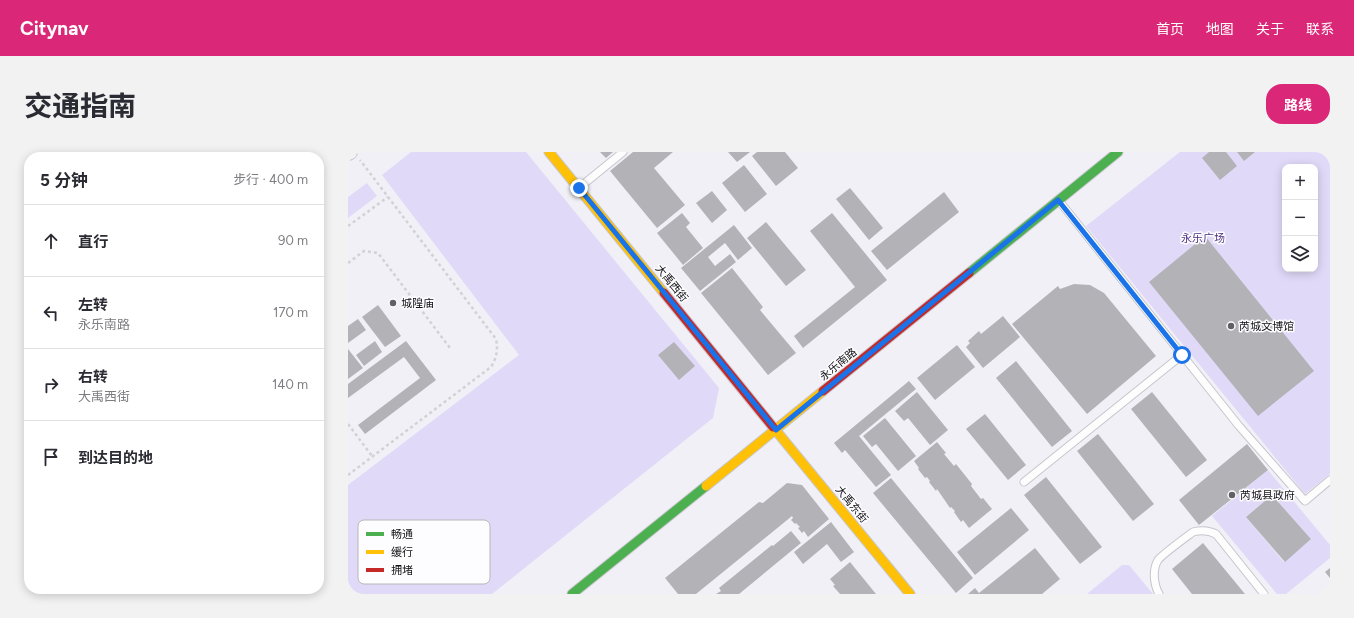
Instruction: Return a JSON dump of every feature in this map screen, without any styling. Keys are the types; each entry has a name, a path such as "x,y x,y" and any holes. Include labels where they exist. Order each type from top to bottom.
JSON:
{"main road":[{"name":"大禹西街","path":"549,152 776,430"},
{"name":"永乐南路","path":"572,594 1118,152"},
{"name":"大禹东街","path":"776,430 910,594"}],"lane":[{"path":"579,188 623,152"},
{"path":"1058,200 1239,426 1305,501 1330,480"},
{"path":"1024,482 1182,355"},
{"path":"1159,594 1156,589 1155,570 1159,560 1193,532 1200,530 1216,534 1264,594"}],"path":[{"path":"348,475 491,366 495,360 497,346 496,339 388,196 352,154"},
{"path":"348,226 388,196"},
{"path":"348,263 364,251 378,253 450,348"},
{"path":"348,425 372,456"}],"green space":[{"path":"411,152 526,152 719,388 713,418 492,594 348,594 348,485 519,355 382,175"},
{"name":"永乐广场","path":"1180,152 1330,152 1330,474 1305,494 1086,226"},
{"path":"367,183 377,196 348,218 348,197"},
{"path":"1268,470 1330,545 1330,558 1286,594 1277,594 1212,516","holes":["1272,495 1311,539 1284,562 1246,517"]},
{"path":"1122,565 1129,565 1153,594 1087,594"}],"building":[{"path":"600,152 613,152 606,158"},
{"path":"633,152 673,152 654,168 685,205 657,228 610,171"},
{"path":"728,152 750,152 737,162"},
{"path":"757,152 785,152 798,168 776,186 752,156"},
{"path":"1209,152 1226,152 1237,166 1220,180 1202,158"},
{"path":"1237,152 1255,152 1244,161"},
{"path":"744,165 767,194 745,212 722,183"},
{"path":"850,188 883,228 869,240 836,199"},
{"path":"712,191 727,210 712,223 696,203"},
{"path":"944,192 959,212 887,270 871,251"},
{"path":"682,213 690,223 686,227 703,248 683,265 657,233"},
{"path":"832,213 887,280 803,348 794,336 855,287 810,231"},
{"path":"766,222 806,270 786,286 747,238"},
{"path":"734,225 752,248 738,260 725,243 708,257 715,266 730,254 736,262 700,291 681,268"},
{"name":"芮城文博馆","path":"1205,236 1314,371 1258,416 1149,282"},
{"path":"732,268 763,307 760,310 796,353 768,375 701,293"},
{"path":"1074,284 1090,285 1104,293 1156,356 1087,414 1012,324 1058,286 1060,289"},
{"path":"378,305 401,336 385,347 362,317"},
{"path":"1003,316 1020,337 983,368 966,347 970,343 968,341 979,331 981,334"},
{"path":"358,319 366,330 348,343 348,326"},
{"path":"375,341 382,352 364,366 356,355"},
{"path":"406,341 436,380 365,434 358,425 420,378 404,357 348,398 348,384"},
{"path":"674,342 695,366 679,380 658,355"},
{"path":"957,345 975,367 935,400 917,378"},
{"path":"348,349 363,368 348,379"},
{"path":"1016,361 1072,431 1052,447 996,378"},
{"path":"909,381 916,389 859,436 891,475 876,487 845,450 842,453 834,443"},
{"path":"917,392 948,430 930,445 908,418 904,421 895,411"},
{"path":"1152,392 1207,460 1186,477 1131,409"},
{"path":"985,414 1026,465 1008,480 966,429"},
{"path":"885,418 916,456 898,471 876,444 872,447 863,436"},
{"path":"1098,434 1154,504 1133,521 1077,451"},
{"path":"937,442 946,453 944,454 954,466 956,464 972,484 971,486 981,499 983,498 992,509 969,528 963,520 961,522 954,512 955,511 951,507 950,508 937,489 936,491 927,477 925,478 914,461"},
{"path":"1247,444 1268,470 1199,525 1179,500"},
{"path":"1046,477 1102,547 1080,564 1024,495"},
{"path":"891,478 973,578 956,593 873,493"},
{"path":"787,483 802,485 829,519 808,537 804,531 802,533 798,528 800,527 796,523 795,524 791,520 793,518 792,516 696,594 678,594 665,578 759,502 763,503"},
{"path":"1272,495 1311,539 1285,562 1246,517"},
{"path":"1011,508 1029,530 975,575 957,552"},
{"path":"831,522 854,552 841,562 827,544 803,564 794,552"},
{"path":"791,531 801,543 739,594 716,594 721,591 719,588"},
{"path":"1203,543 1245,594 1192,594 1172,569"},
{"path":"1035,548 1060,579 1042,594 968,594 975,588 979,593"},
{"path":"850,562 876,594 840,594 833,586 835,585 830,579"},
{"path":"1330,568 1330,578 1325,572"}],"traffic: fast":[{"path":"969,273 1118,152"},
{"path":"572,594 706,486"}],"traffic: slow":[{"path":"549,152 664,293"},
{"path":"706,486 823,391"},
{"path":"773,427 910,594"}],"traffic: jam":[{"path":"823,391 969,273"},
{"path":"664,293 773,427"}],"place":[{"name":"城隍庙","path":"393,303"},
{"name":"芮城文博馆","path":"1231,326"},
{"name":"芮城县政府","path":"1232,495"}],"route":[{"path":"579,188 776,430 1058,200 1182,355"}]}
